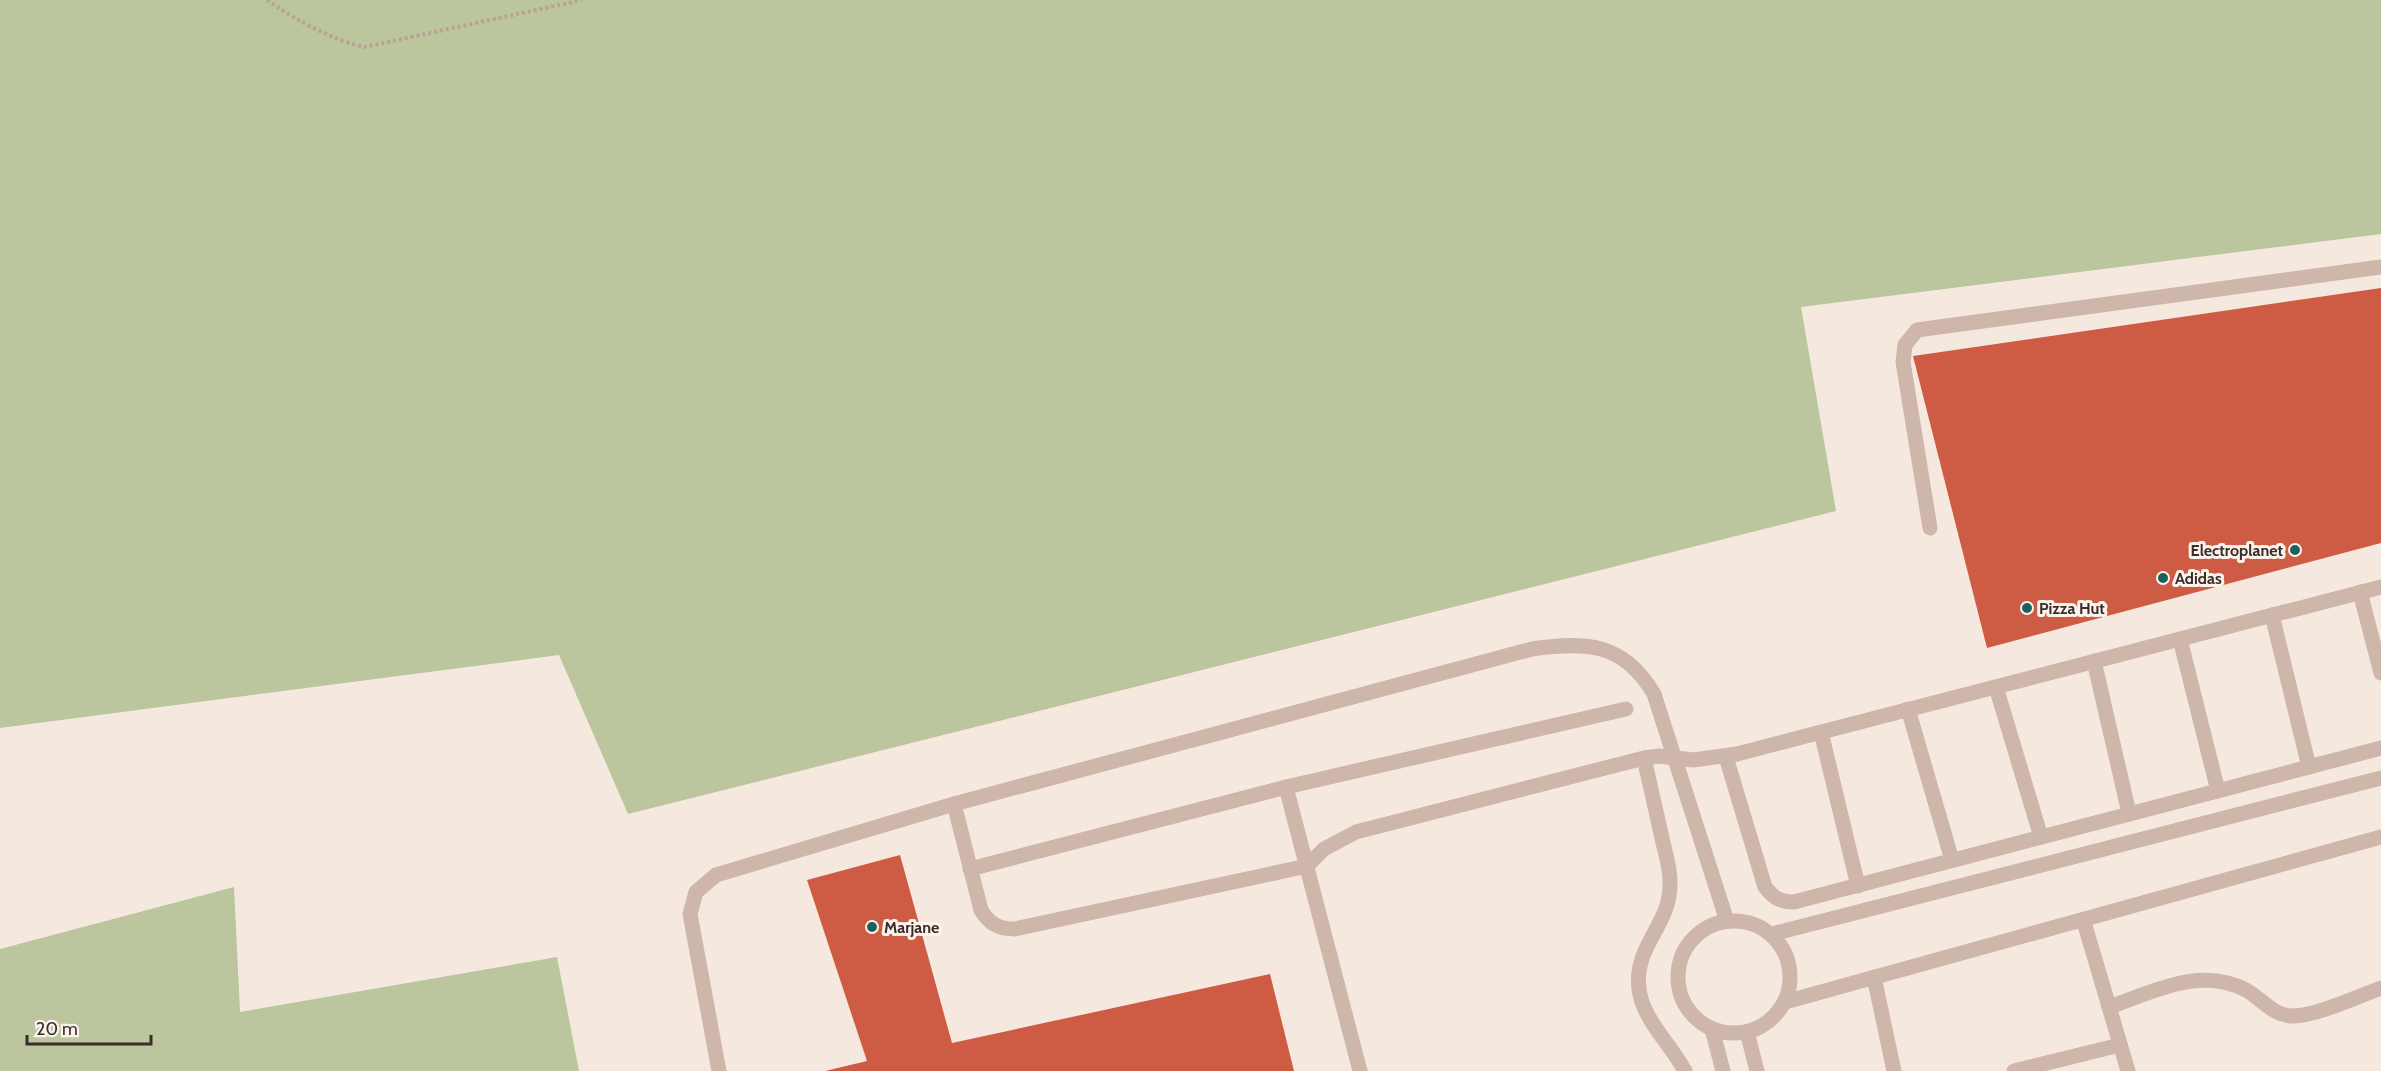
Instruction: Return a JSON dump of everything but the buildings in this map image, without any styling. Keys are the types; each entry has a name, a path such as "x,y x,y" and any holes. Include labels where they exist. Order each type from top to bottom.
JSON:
{"lane":[{"path":"1930,528 1904,362 1905,345 1917,330 2381,267"},
{"path":"954,804 970,869 986,919 1005,929 1016,929 1307,866 1324,849 1356,832 1644,758 1674,757 1693,760 1726,757 2381,587"},
{"path":"2360,592 2374,619 2381,673"},
{"path":"2272,615 2309,767"},
{"path":"2180,639 2218,790"},
{"path":"719,1071 690,914 696,892 716,875 954,804 1521,652 1566,644 1600,648 1628,661 1641,672 1654,694 1727,921"},
{"path":"2094,661 2129,813"},
{"path":"1996,687 2041,837"},
{"path":"970,869 1286,787 1626,709"},
{"path":"1908,709 1952,860"},
{"path":"1821,732 1858,886"},
{"path":"1726,757 1765,887 1772,897 1783,902 1794,902 2381,748"},
{"path":"1644,758 1671,881 1668,908 1645,952 1640,969 1640,990 1645,1010 1654,1029 1685,1071"},
{"path":"1772,934 2381,778"},
{"path":"1286,787 1360,1071"},
{"path":"1785,1002 1874,976 2084,922 2381,837"},
{"path":"1727,921 1751,922 1772,934 1786,954 1791,978 1785,1002 1769,1021 1747,1032 1730,1033 1712,1029 1692,1015 1680,993 1678,969 1686,946 1704,929 1727,921"},
{"path":"2084,922 2128,1071"},
{"path":"1874,976 1894,1071"},
{"path":"2109,1007 2194,979 2230,983 2247,991 2272,1011 2294,1016 2381,988"},
{"path":"1712,1029 1723,1071"},
{"path":"1747,1032 1757,1071"},
{"path":"2014,1071 2120,1046"}],"path":[{"path":"267,0 280,10 352,45 365,47 582,0"}],"green space":[{"path":"0,0 2381,0 2381,234 1801,307 1836,511 628,814 559,655 0,728"},
{"path":"234,887 240,1012 557,957 579,1071 0,1071 0,949"}],"place":[{"name":"Electroplanet","path":"2295,550"},
{"name":"Adidas","path":"2163,578"},
{"name":"Pizza Hut","path":"2027,608"},
{"name":"Marjane","path":"872,927"}]}
